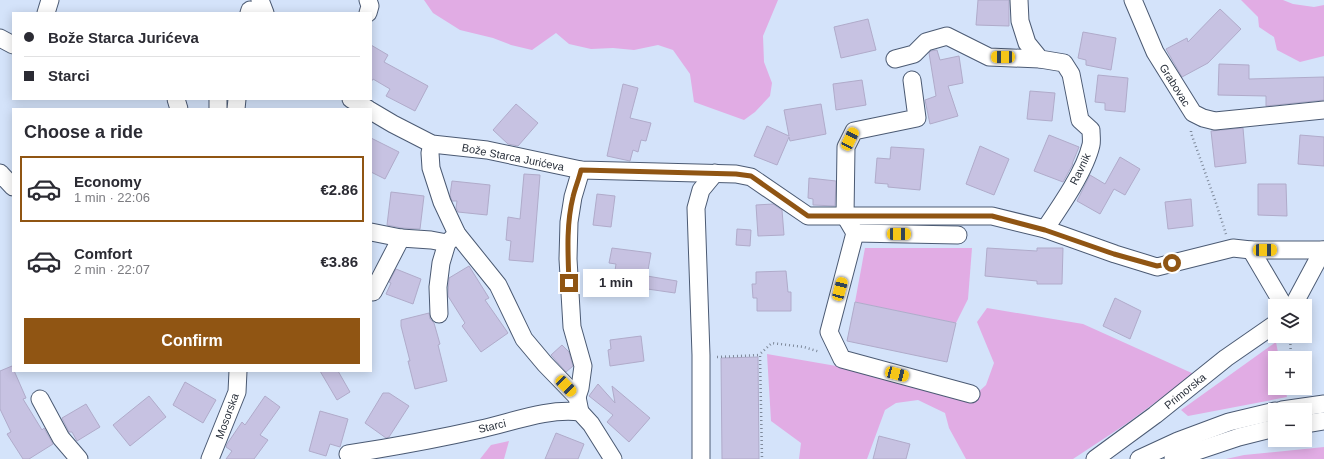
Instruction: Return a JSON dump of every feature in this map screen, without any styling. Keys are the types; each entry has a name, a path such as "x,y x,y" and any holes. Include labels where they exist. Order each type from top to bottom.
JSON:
{"street":[{"path":"46,12 50,0"},
{"path":"368,0 370,6 368,12"},
{"path":"1019,0 1020,21 1027,43 1040,59"},
{"name":"Grabovac","path":"1133,0 1155,52 1193,113 1203,118 1215,121 1324,110"},
{"name":"Ravnik","path":"895,59 914,54 926,42 947,36 989,57 1040,59 1064,63 1071,74 1080,120 1091,130 1092,144 1086,161 1068,194 1045,230"},
{"path":"0,38 12,44"},
{"path":"912,80 917,118 854,131 846,147 845,216 855,233 829,332 842,359 971,394"},
{"path":"353,100 366,108"},
{"name":"Bože Starca Jurićeva","path":"372,112 432,144 487,150 581,170 715,173 751,176 808,216 992,216 1045,230 1114,254 1157,266 1233,248 1251,250 1323,250"},
{"path":"432,144 430,153 431,168 452,239 498,285 524,339 578,405 613,459"},
{"path":"578,405 583,366 572,327 568,259 569,230 573,197 581,170"},
{"path":"701,459 701,355 696,208 701,190 715,173"},
{"path":"0,174 12,186"},
{"path":"372,232 401,238 431,240 452,239"},
{"path":"855,233 958,235"},
{"path":"373,292 401,238"},
{"path":"438,314 438,287 442,263 452,239"},
{"path":"1251,250 1280,299"},
{"path":"1297,299 1323,250"},
{"name":"Primorska","path":"1095,459 1155,415 1231,354 1268,329"},
{"name":"Mosorska","path":"210,459 237,392 238,372"},
{"path":"40,399 61,438 79,459"},
{"path":"1312,406 1324,404"},
{"name":"Starci","path":"348,454 435,439 545,414 568,411 578,405"},
{"path":"1139,459 1178,441 1230,422 1268,413"},
{"path":"1312,423 1324,421"},
{"path":"1173,459 1239,437 1268,430"}],"path":[{"path":"1191,133 1226,234 1233,248"},
{"path":"761,353 772,343 804,347 842,359"},
{"path":"701,355 718,357 760,355 762,459"}],"shaded area":[{"path":"424,0 778,0 763,36 764,62 772,83 770,96 755,112 744,120 694,102 690,74 673,50 658,45 634,50 613,48 591,49 569,44 556,33 532,50 460,30 433,13"},
{"path":"1241,0 1283,0 1293,4 1314,7 1324,5 1324,56 1300,62 1277,50 1274,37 1259,27 1258,17"},
{"path":"865,248 972,248 968,299 956,323 855,302"},
{"path":"987,308 1083,324 1194,374 1126,424 1073,459 966,459 949,428 945,413 918,400 896,403 885,410 867,459 799,459 801,443 771,421 767,354 842,367 974,396 986,385 994,363 977,322"},
{"path":"1276,343 1278,351 1268,351 1268,395 1287,395 1287,397 1188,416 1181,410"},
{"path":"509,441 504,459 480,459 491,445"},
{"path":"1324,447 1324,459 1226,459 1244,455"}],"building":[{"path":"978,0 1009,0 1009,26 976,25"},
{"path":"1220,9 1241,29 1208,63 1182,77 1166,49 1187,38 1188,42"},
{"path":"868,19 876,50 841,58 834,27"},
{"path":"1083,32 1116,38 1111,70 1086,65 1086,60 1078,58"},
{"path":"372,46 388,55 384,62 428,86 415,111 386,96 390,89 373,79 372,80"},
{"path":"937,50 940,60 959,56 963,83 948,86 958,116 930,124 925,100 936,96 929,53"},
{"path":"1219,64 1249,65 1249,79 1324,77 1324,100 1266,106 1266,96 1218,95"},
{"path":"1098,75 1128,78 1125,112 1105,110 1105,103 1095,102"},
{"path":"862,80 866,105 836,110 833,84"},
{"path":"623,84 638,88 630,118 651,123 646,141 641,140 638,152 633,150 630,161 607,156"},
{"path":"1030,91 1055,93 1052,121 1027,119"},
{"path":"516,104 538,123 518,146 508,144 493,130"},
{"path":"821,104 826,134 790,141 789,137 777,165 754,156 767,126 789,136 784,110"},
{"path":"1243,128 1246,163 1215,167 1211,131"},
{"path":"1049,135 1079,147 1073,164 1063,182 1034,171"},
{"path":"1300,135 1324,137 1324,166 1298,164"},
{"path":"372,138 399,152 385,179 372,172"},
{"path":"980,146 1009,159 994,195 966,184"},
{"path":"891,147 924,149 920,190 888,187 888,184 875,183 877,158 890,159"},
{"path":"1120,157 1140,169 1125,195 1114,189 1100,214 1077,201 1090,175 1105,184"},
{"path":"524,174 540,175 533,262 509,260 511,241 506,240 508,217 520,219"},
{"path":"809,178 836,181 835,206 813,205 813,199 808,198"},
{"path":"452,181 490,185 487,215 458,212 456,208 457,201 452,201 450,195"},
{"path":"1258,184 1286,184 1287,216 1258,215"},
{"path":"391,192 424,196 420,229 387,225"},
{"path":"597,194 615,196 611,227 593,225"},
{"path":"1191,199 1193,226 1168,229 1165,202"},
{"path":"773,204 782,210 784,235 758,236 756,205"},
{"path":"737,229 751,230 750,246 736,245"},
{"path":"612,248 651,253 647,276 677,281 675,293 613,284 616,264 609,263"},
{"path":"987,248 1037,251 1037,248 1063,248 1062,284 1037,284 1037,281 985,276"},
{"path":"469,266 489,298 485,300 508,333 481,352 462,326 465,323 448,296 449,278"},
{"path":"396,269 421,279 413,304 386,294 391,283 389,282"},
{"path":"786,271 788,292 791,292 791,311 757,311 757,298 753,298 752,284 756,284 756,272"},
{"path":"1115,298 1141,311 1130,339 1103,326"},
{"path":"855,302 956,323 947,362 847,341"},
{"path":"429,313 430,319 434,323 440,344 438,345 447,381 415,389 408,361 410,361 401,326 401,320"},
{"path":"641,336 644,361 610,366 608,350 611,349 610,340"},
{"path":"562,345 569,352 573,366 566,372 551,355"},
{"path":"758,357 759,459 722,459 721,358"},
{"path":"12,366 12,372 15,372 26,398 23,399 42,430 44,428 53,444 29,459 23,459 7,434 11,432 0,409 0,371"},
{"path":"321,372 339,372 350,392 337,400"},
{"path":"185,382 216,400 203,423 173,405"},
{"path":"598,384 615,403 612,386 650,418 629,442 607,422 613,415 589,396"},
{"path":"383,393 389,393 409,406 389,437 386,438 365,423"},
{"path":"149,396 166,417 130,446 113,425"},
{"path":"265,396 280,407 260,435 268,440 254,459 226,459 232,451 226,447 227,444 242,422 245,425"},
{"path":"86,404 100,427 77,441 72,432 69,432 62,418"},
{"path":"320,411 348,419 340,447 330,444 326,456 309,451"},
{"path":"556,433 584,444 578,459 545,459"},
{"path":"879,436 910,444 906,459 873,459"}],"route":[{"path":"569,283 569,222 573,197 581,170 736,174 751,176 808,216 992,216 1045,230 1114,254 1157,266 1172,263"}]}
